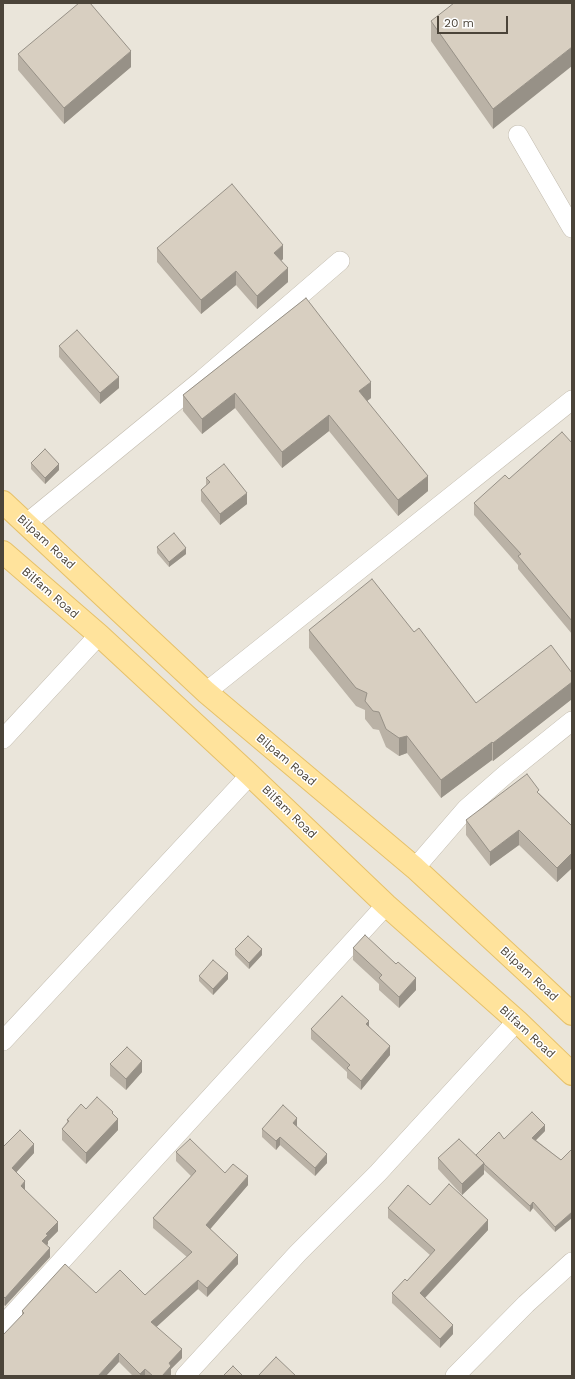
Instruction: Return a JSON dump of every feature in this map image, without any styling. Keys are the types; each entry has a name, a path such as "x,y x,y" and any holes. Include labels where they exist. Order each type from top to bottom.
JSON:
{"main road":[{"name":"Bilpam Road","path":"3,502 206,692 415,868 572,1014"},
{"name":"Bilfam Road","path":"3,552 99,635 250,774 386,906 517,1021 572,1074"}],"street":[{"path":"518,135 572,228"},
{"path":"27,523 203,379 340,261"},
{"path":"206,692 572,400"},
{"path":"3,739 99,635"},
{"path":"415,868 466,809 506,774 572,721"},
{"path":"3,1041 250,774"},
{"path":"3,1325 386,906"},
{"path":"185,1376 298,1253 378,1173 517,1021"},
{"path":"455,1376 526,1304 572,1262"}],"shaded area":[{"path":"3,3 572,3 572,1376 3,1376"}],"building":[{"path":"79,3 90,3 131,51 64,108 18,54"},
{"path":"454,3 572,3 572,47 493,109 431,21"},
{"path":"232,184 283,245 274,253 288,268 257,296 236,271 201,300 157,248"},
{"path":"306,298 371,382 359,391 428,476 398,500 329,415 282,452 235,393 202,419 183,395"},
{"path":"77,330 119,377 100,393 59,346"},
{"path":"562,432 572,443 572,621 518,556 521,554 474,503 505,475 509,479"},
{"path":"45,449 59,464 45,478 31,463"},
{"path":"224,464 247,493 220,514 201,490 210,482 206,478"},
{"path":"174,533 186,548 169,562 157,547"},
{"path":"372,579 414,632 419,628 476,703 551,645 572,673 572,682 493,743 492,742 441,780 407,736 399,738 386,729 379,712 373,711 365,701 367,693 356,688 309,630"},
{"path":"527,774 539,790 537,792 572,826 572,853 557,868 519,830 490,852 466,820"},
{"path":"365,935 396,964 398,962 416,978 399,997 379,978 382,975 353,948"},
{"path":"248,936 262,949 249,963 235,949"},
{"path":"213,960 228,973 213,989 199,976"},
{"path":"342,996 369,1021 366,1024 390,1046 361,1081 347,1068 350,1065 311,1029"},
{"path":"127,1047 142,1061 126,1079 110,1064"},
{"path":"97,1097 113,1112 112,1113 118,1119 86,1153 62,1129 69,1121 67,1120 81,1104 86,1109"},
{"path":"283,1105 297,1118 293,1123 327,1154 315,1168 280,1137 276,1141 262,1129"},
{"path":"532,1112 545,1125 532,1138 561,1160 572,1149 572,1212 555,1227 533,1202 530,1206 476,1155 499,1132 504,1139"},
{"path":"20,1130 34,1144 12,1168 25,1181 21,1186 58,1222 46,1234 48,1235 42,1241 50,1248 5,1298 3,1296 3,1147"},
{"path":"190,1139 225,1173 233,1164 248,1176 206,1225 238,1255 207,1288 198,1280 151,1322 182,1349 169,1363 171,1366 162,1376 153,1376 145,1369 140,1374 119,1353 98,1376 3,1376 3,1335 24,1313 22,1311 65,1264 96,1293 120,1270 145,1295 192,1252 153,1218 196,1171 176,1152"},
{"path":"459,1139 484,1163 462,1184 438,1158"},
{"path":"449,1184 488,1220 420,1293 453,1325 440,1339 392,1293 405,1279 407,1281 435,1250 388,1208 408,1185 430,1205"},
{"path":"276,1357 296,1376 258,1376"},
{"path":"233,1366 243,1376 223,1376"}]}
